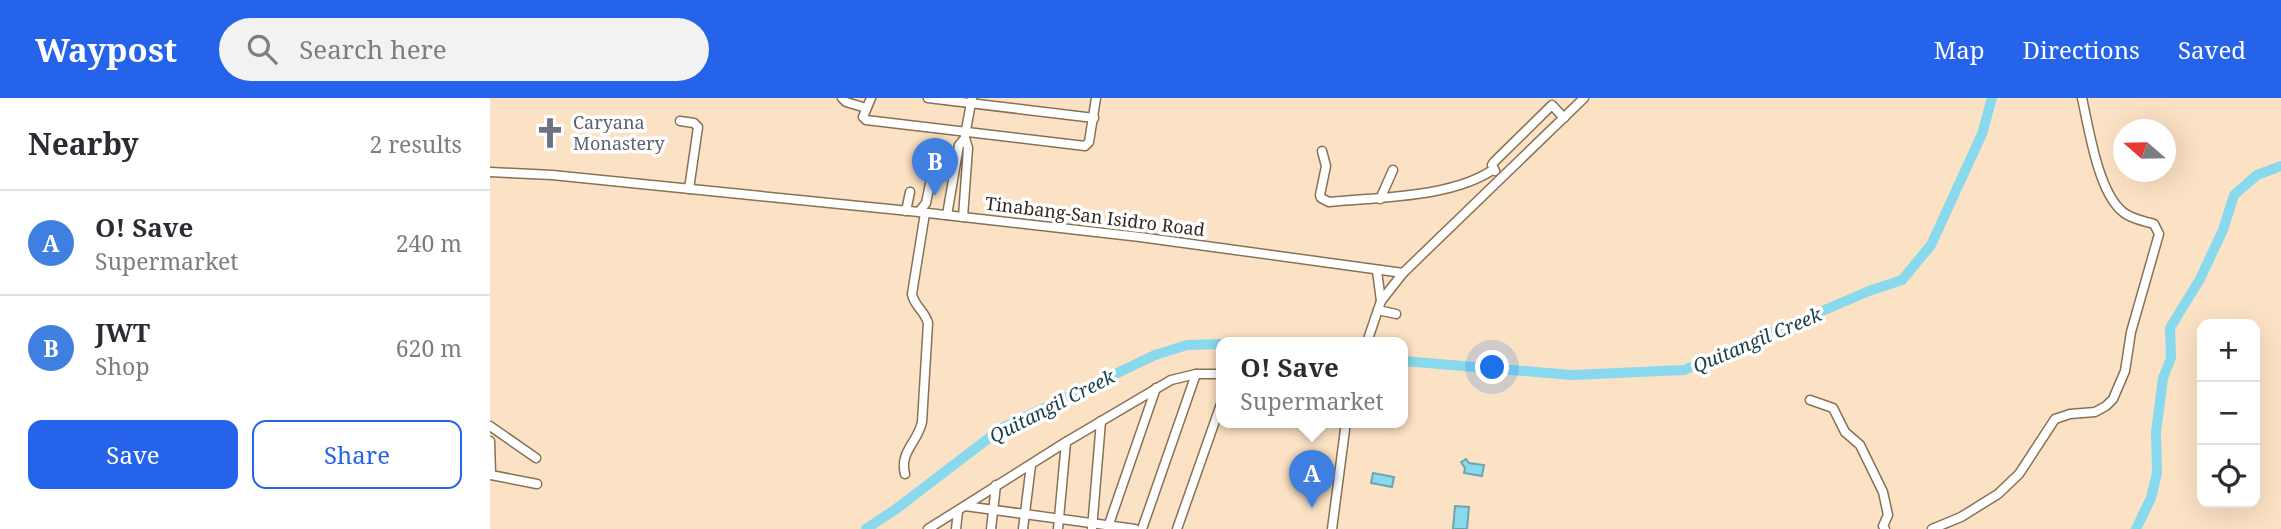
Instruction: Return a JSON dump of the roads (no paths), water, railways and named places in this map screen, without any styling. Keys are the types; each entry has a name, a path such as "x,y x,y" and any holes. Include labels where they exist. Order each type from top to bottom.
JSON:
{"street":[{"path":"842,98 846,102 866,108"},
{"path":"870,98 863,117 866,120 965,135 1085,146 1089,142 1096,98"},
{"path":"928,98 971,101 1094,118"},
{"path":"1369,337 1381,301 1403,273 1584,98"},
{"path":"1931,529 1961,517 1998,494 2019,474 2055,419 2070,414 2095,412 2106,406 2119,390 2131,332 2159,234 2154,224 2124,213 2112,201 2090,134 2082,98"},
{"path":"947,215 959,145 965,135 971,101"},
{"path":"1501,179 1494,169 1494,163 1550,101 1564,118"},
{"path":"680,121 697,124 698,127 690,189"},
{"path":"963,218 968,148 965,135"},
{"path":"1322,151 1326,166 1320,190 1321,198 1329,202 1380,199 1468,183 1482,178 1494,169"},
{"path":"1380,199 1393,170"},
{"name":"Tinabang-San Isidro Road","path":"490,172 552,175 922,212 1140,237 1403,273"},
{"path":"905,474 905,455 922,422 928,323 912,294 922,212 932,174"},
{"path":"906,211 910,191"},
{"path":"1377,271 1381,301"},
{"path":"1378,310 1395,314"},
{"path":"928,529 1156,388 1171,380 1196,374 1216,374"},
{"path":"1142,529 1196,374"},
{"path":"1106,526 1156,388"},
{"path":"1810,400 1833,408 1845,432 1856,440 1867,457 1886,501 1888,515 1883,526 1885,529"},
{"path":"1177,529 1216,418"},
{"path":"1092,526 1101,421"},
{"path":"490,426 536,458"},
{"path":"1332,529 1345,428"},
{"path":"490,441 491,475 537,484"},
{"path":"1058,529 1066,442"},
{"path":"1023,529 1031,464"},
{"path":"991,529 996,485"},
{"path":"962,509 994,509 1059,518 1092,526 1134,529"},
{"path":"956,529 962,509"}],"water":[{"path":"1466,459 1469,463 1484,465 1482,476 1464,473 1465,468 1461,462"},
{"path":"1373,473 1394,477 1392,487 1371,483"},
{"path":"1455,506 1469,507 1467,529 1453,529"}],"waterway":[{"name":"Quitangil Creek","path":"1408,361 1572,375 1684,370 1869,291 1902,280 1931,245 1982,134 1992,98"},
{"path":"2136,529 2151,498 2157,473 2156,432 2163,378 2171,358 2170,328 2200,279 2223,230 2234,195 2257,175 2281,166"},
{"name":"Quitangil Creek","path":"866,529 1002,428 1155,355 1187,345 1216,344"}],"place":[{"name":"Caryana Monastery","path":"550,133"},
{"name":"JWT","path":"935,196"},
{"name":"O! Save","path":"1312,508"}]}
